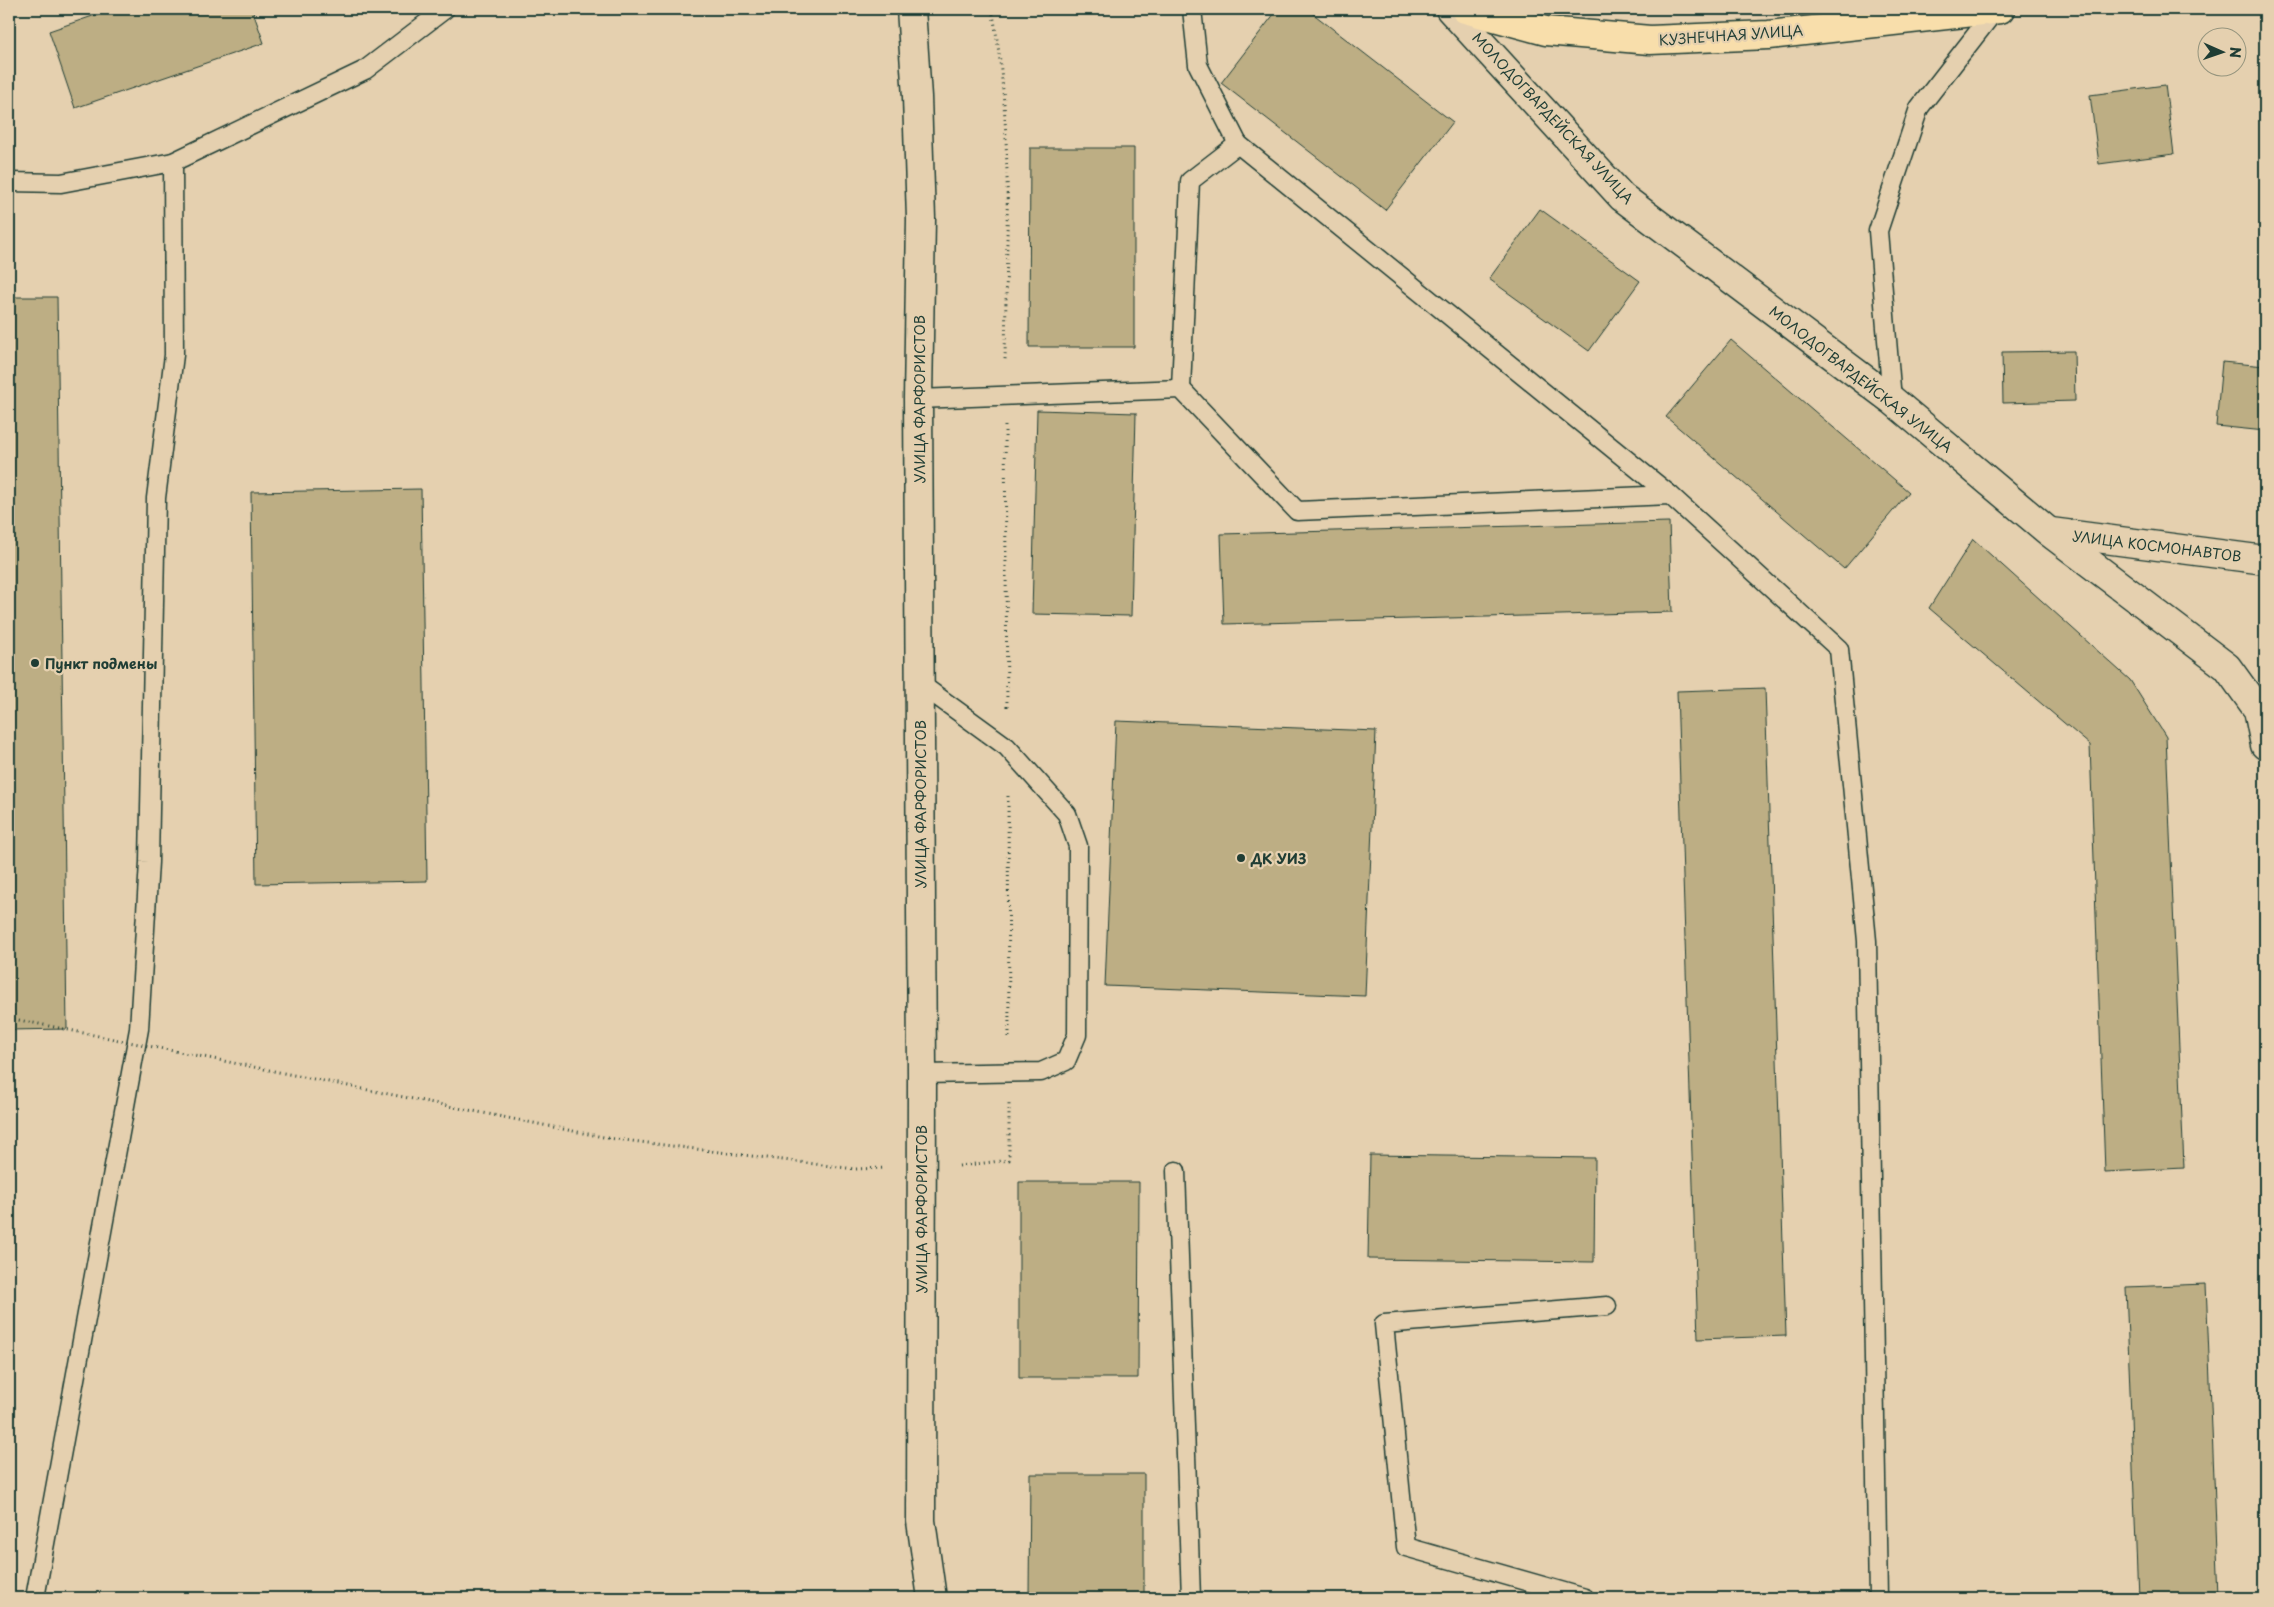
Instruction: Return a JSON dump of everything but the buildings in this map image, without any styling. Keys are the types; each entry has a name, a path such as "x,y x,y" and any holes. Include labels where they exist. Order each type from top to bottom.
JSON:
{"main road":[{"name":"КУЗНЕЧНАЯ УЛИЦА","path":"1465,9 1546,31 1650,40 1769,35 1997,9"}],"street":[{"name":"УЛИЦА ФАРФОРИСТОВ","path":"911,9 917,97 921,219 918,399 922,1074 921,1520 932,1598"},
{"name":"МОЛОДОГВАРДЕЙСКАЯ УЛИЦА","path":"1450,9 1622,197 1892,400 2049,532 2227,667 2258,710 2265,745"},
{"name":"УЛИЦА КОСМОНАВТОВ","path":"2049,532 2265,560"}],"lane":[{"path":"9,182 61,183 173,162 365,70 445,9"},
{"path":"1192,9 1198,66 1238,144 1670,495 1838,649 1867,941 1878,1598"},
{"path":"1892,400 1878,231 1919,108 1997,9"},
{"path":"1238,144 1190,181 1181,389 1297,510 1670,495"},
{"path":"35,1598 139,1029 149,862 156,498 174,355 173,162"},
{"path":"918,399 1181,389"},
{"path":"919,683 1007,747 1067,814 1078,846 1077,1035 1066,1061 1041,1072 922,1074"},
{"path":"1176,1172 1191,1598"},
{"path":"1585,1598 1406,1547 1384,1324 1607,1306"}],"path":[{"path":"9,1018 608,1138 855,1170 969,1166 1009,1160 1005,396 1006,119 1001,55 992,9"}],"place":[{"name":"Пункт подмены","path":"35,663"},
{"name":"ДК УИЗ","path":"1241,858"}]}
